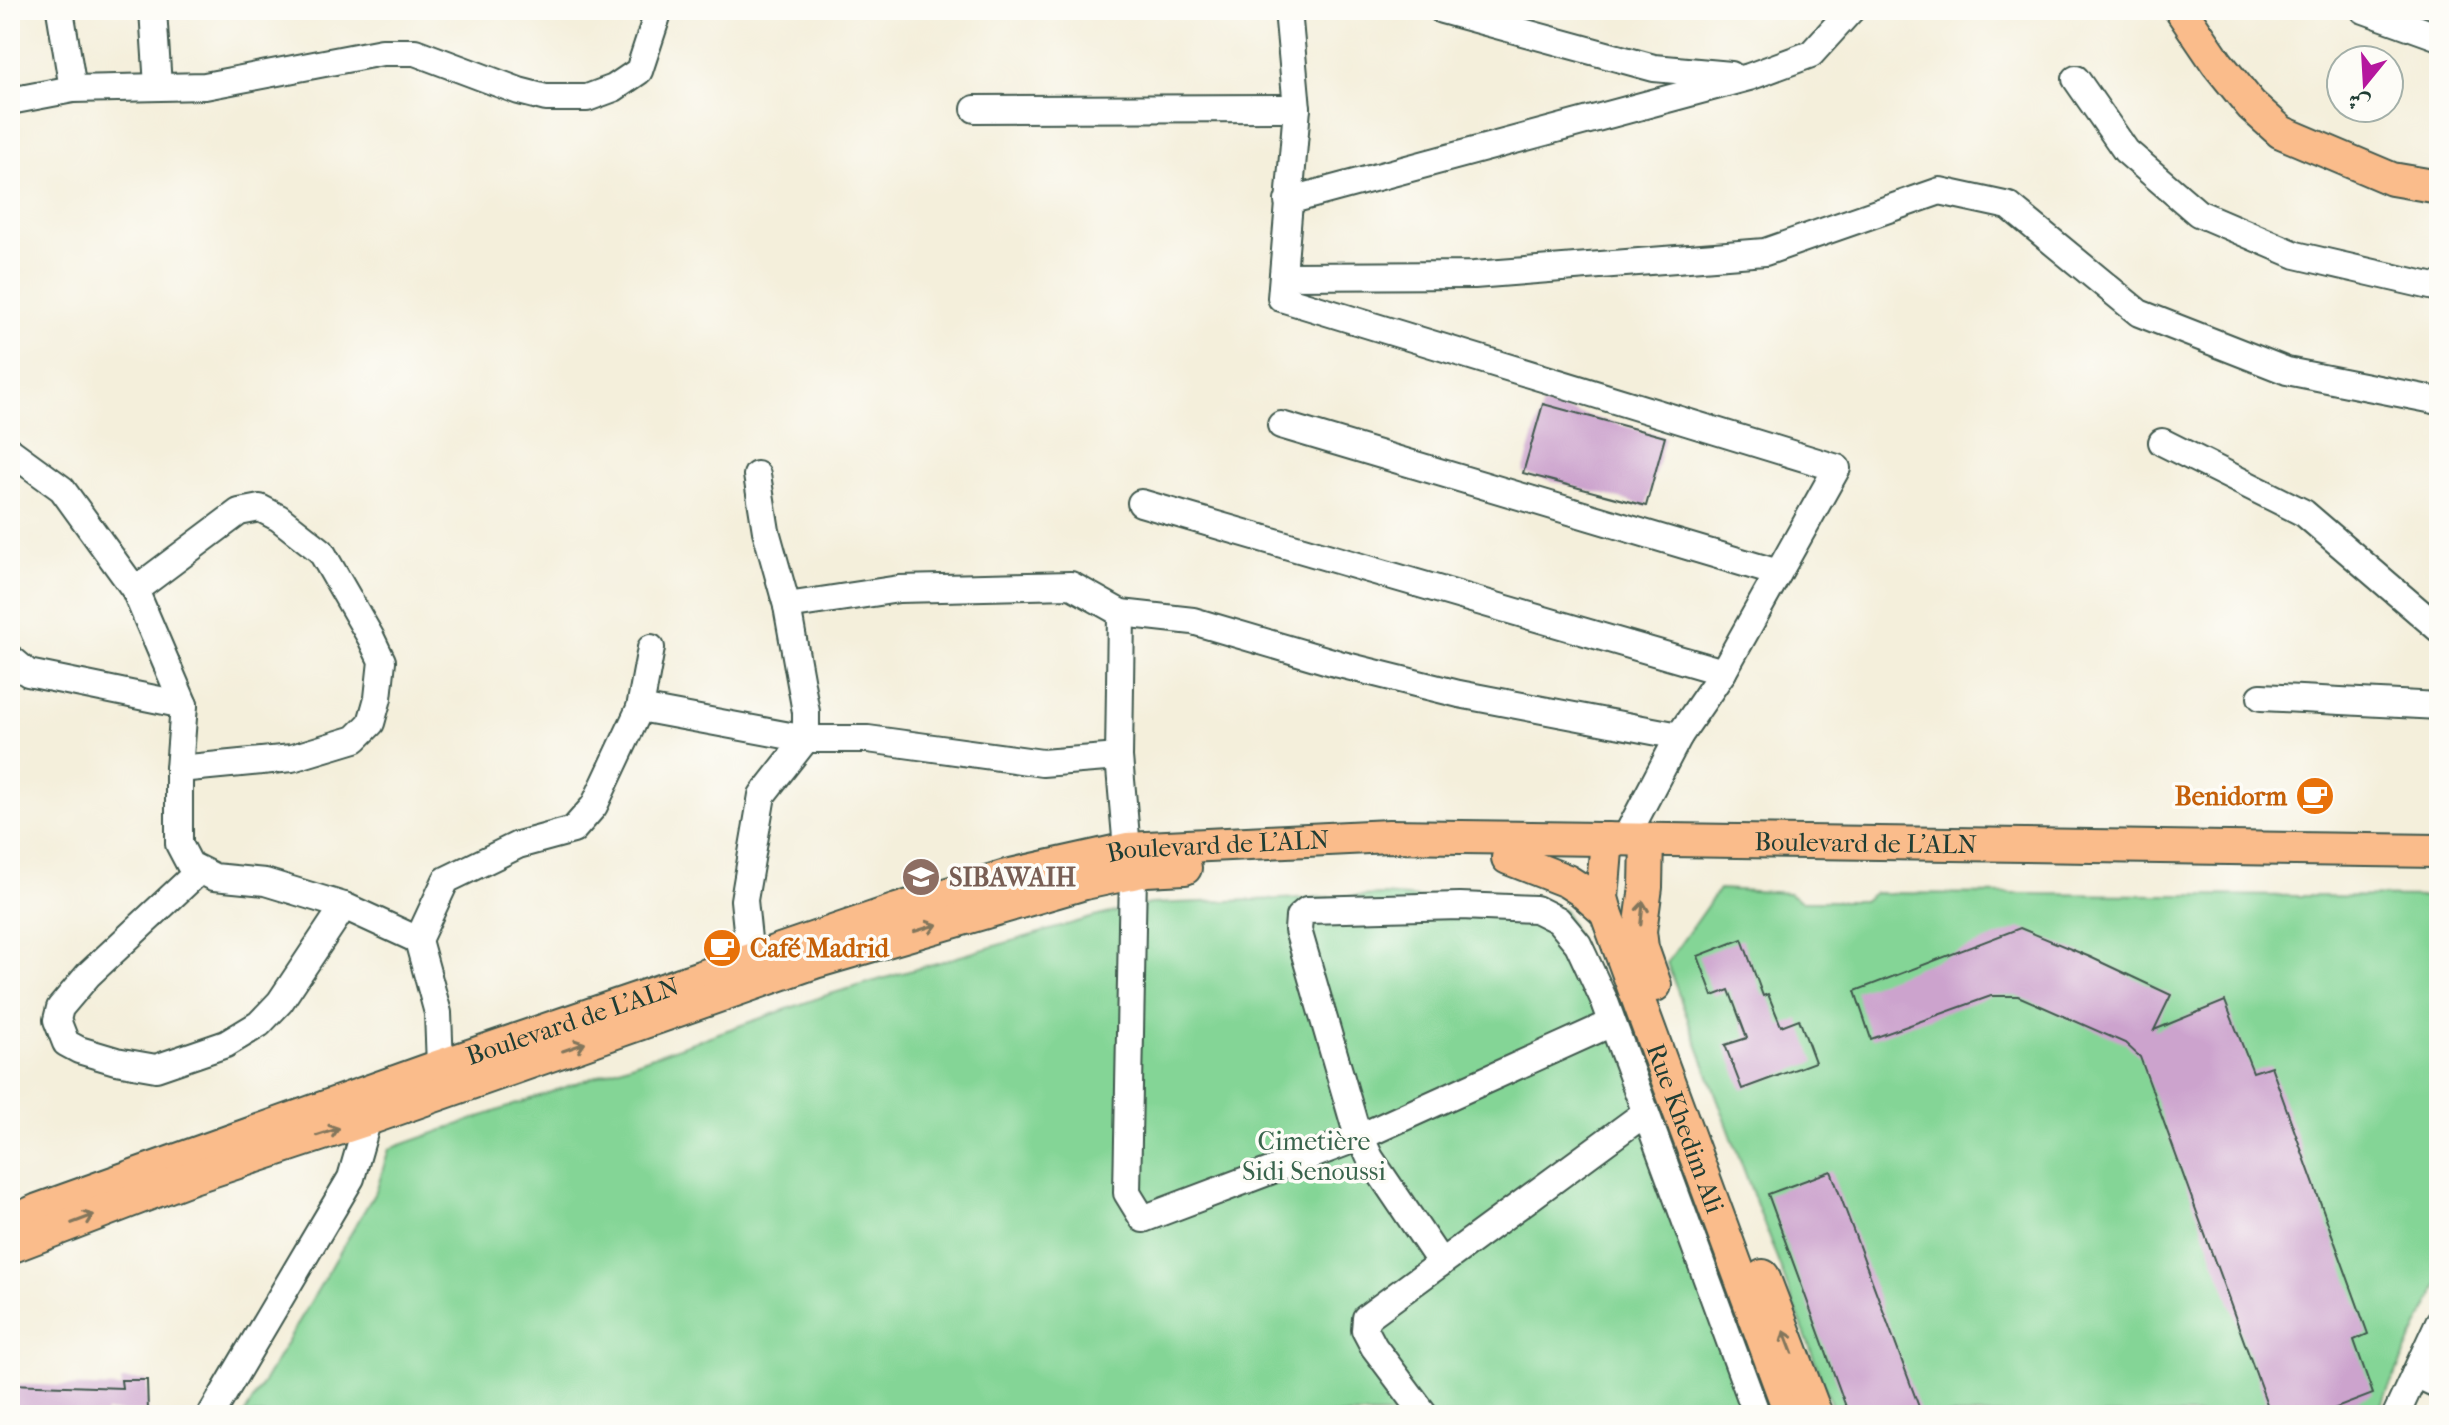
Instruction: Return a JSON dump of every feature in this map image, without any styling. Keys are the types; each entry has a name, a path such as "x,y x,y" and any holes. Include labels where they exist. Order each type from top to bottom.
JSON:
{"main road":[{"path":"2181,10 2217,63 2251,105 2281,132 2392,179 2439,187"},
{"name":"Boulevard de L'ALN","path":"10,1223 38,1210 442,1078 753,971 815,962 1130,861 1389,836 1627,847 2439,870"},
{"name":"Boulevard de L'ALN","path":"1130,861 1146,870 1408,856 1508,858 1627,847"},
{"name":"Rue Khedim Ali","path":"1627,847 1602,898 1606,912 1791,1415"},
{"name":"Rue Khedim Ali","path":"1627,847 1640,911 1642,948 1816,1415"},
{"name":"Boulevard de L'ALN","path":"1761,851 2439,851"},
{"path":"1508,858 1567,881 1606,912"},
{"name":"Boulevard de L'ALN","path":"10,1247 190,1178 368,1119 442,1078"}],"street":[{"path":"60,10 73,89"},
{"path":"153,10 158,86"},
{"path":"10,101 73,89 205,86 382,52 415,52 546,98 587,98 614,88 639,71 659,10"},
{"path":"1288,10 1297,108 1281,298 1837,468 1723,672 1679,736 1627,847"},
{"path":"1442,10 1654,68 1749,77"},
{"path":"1288,201 1749,77 1811,54 1851,10"},
{"path":"2364,10 2439,37"},
{"path":"2076,79 2126,151 2198,213 2296,255 2439,288"},
{"path":"975,109 1297,108"},
{"path":"1283,276 1474,275 1765,252 1940,191 2009,206 2139,313 2287,371 2439,401"},
{"path":"1281,425 1778,573"},
{"path":"2162,442 2304,513 2439,629"},
{"path":"10,451 62,489 135,590 184,705 179,769 179,844 190,865 214,877 265,882 344,906 418,940"},
{"path":"753,971 744,900 762,795 806,739 806,712 787,606 766,531 757,475"},
{"path":"1141,503 1723,672"},
{"path":"135,590 239,512 260,508 279,518 321,551 382,661 378,698 371,723 355,739 292,758 179,769"},
{"path":"787,606 899,589 1071,585 1121,613 1193,621 1339,664 1459,694 1679,736"},
{"path":"1121,613 1119,757 1130,861 1127,1193 1143,1219 1360,1137 1612,1023"},
{"path":"442,1078 438,1013 418,940 446,880 518,845 573,830 594,806 640,708 651,648"},
{"path":"10,658 28,673 184,705"},
{"path":"2261,697 2439,706"},
{"path":"640,708 806,739 868,739 1042,763 1119,757"},
{"path":"199,871 88,975 60,1008 57,1020 66,1043 116,1061 156,1068 226,1044 259,1024 280,1002 344,906"},
{"path":"1441,1263 1370,1158 1354,1123 1298,930 1299,917 1307,910 1429,906 1536,909 1558,920 1578,944 1612,1023 1757,1415"},
{"path":"1425,1415 1374,1347 1365,1330 1365,1323 1373,1311 1645,1113"},
{"path":"211,1415 351,1178 368,1119"},
{"path":"2396,1415 2427,1380 2439,1322"}],"green space":[{"path":"1719,889 1789,893 1801,901 1863,901 1874,893 2439,897 2439,1283 2376,1415 1835,1415 1667,963"},
{"name":"Cimetière Sidi Senoussi","path":"1383,895 1565,910 1769,1415 244,1415 377,1189 389,1149 827,995 1094,917 1150,904"}],"building":[{"path":"1543,404 1665,437 1646,506 1523,473"},
{"path":"2020,928 2171,995 2154,1030 2225,1001 2253,1072 2271,1066 2368,1334 2354,1340 2373,1394 2318,1415 2271,1415 2140,1057 2125,1043 2018,996 1991,996 1871,1039 1855,991"},
{"path":"1742,939 1763,996 1768,994 1781,1026 1799,1019 1815,1062 1742,1089 1725,1045 1747,1038 1729,990 1713,996 1698,956"},
{"path":"1831,1171 1922,1415 1849,1415 1768,1194"},
{"path":"121,1380 147,1380 148,1412 81,1415 81,1411 10,1410 10,1384 122,1388"}],"place":[{"name":"Benidorm","path":"2315,796"},
{"name":"SIBAWAIH","path":"921,877"},
{"name":"Café Madrid","path":"722,948"}]}
